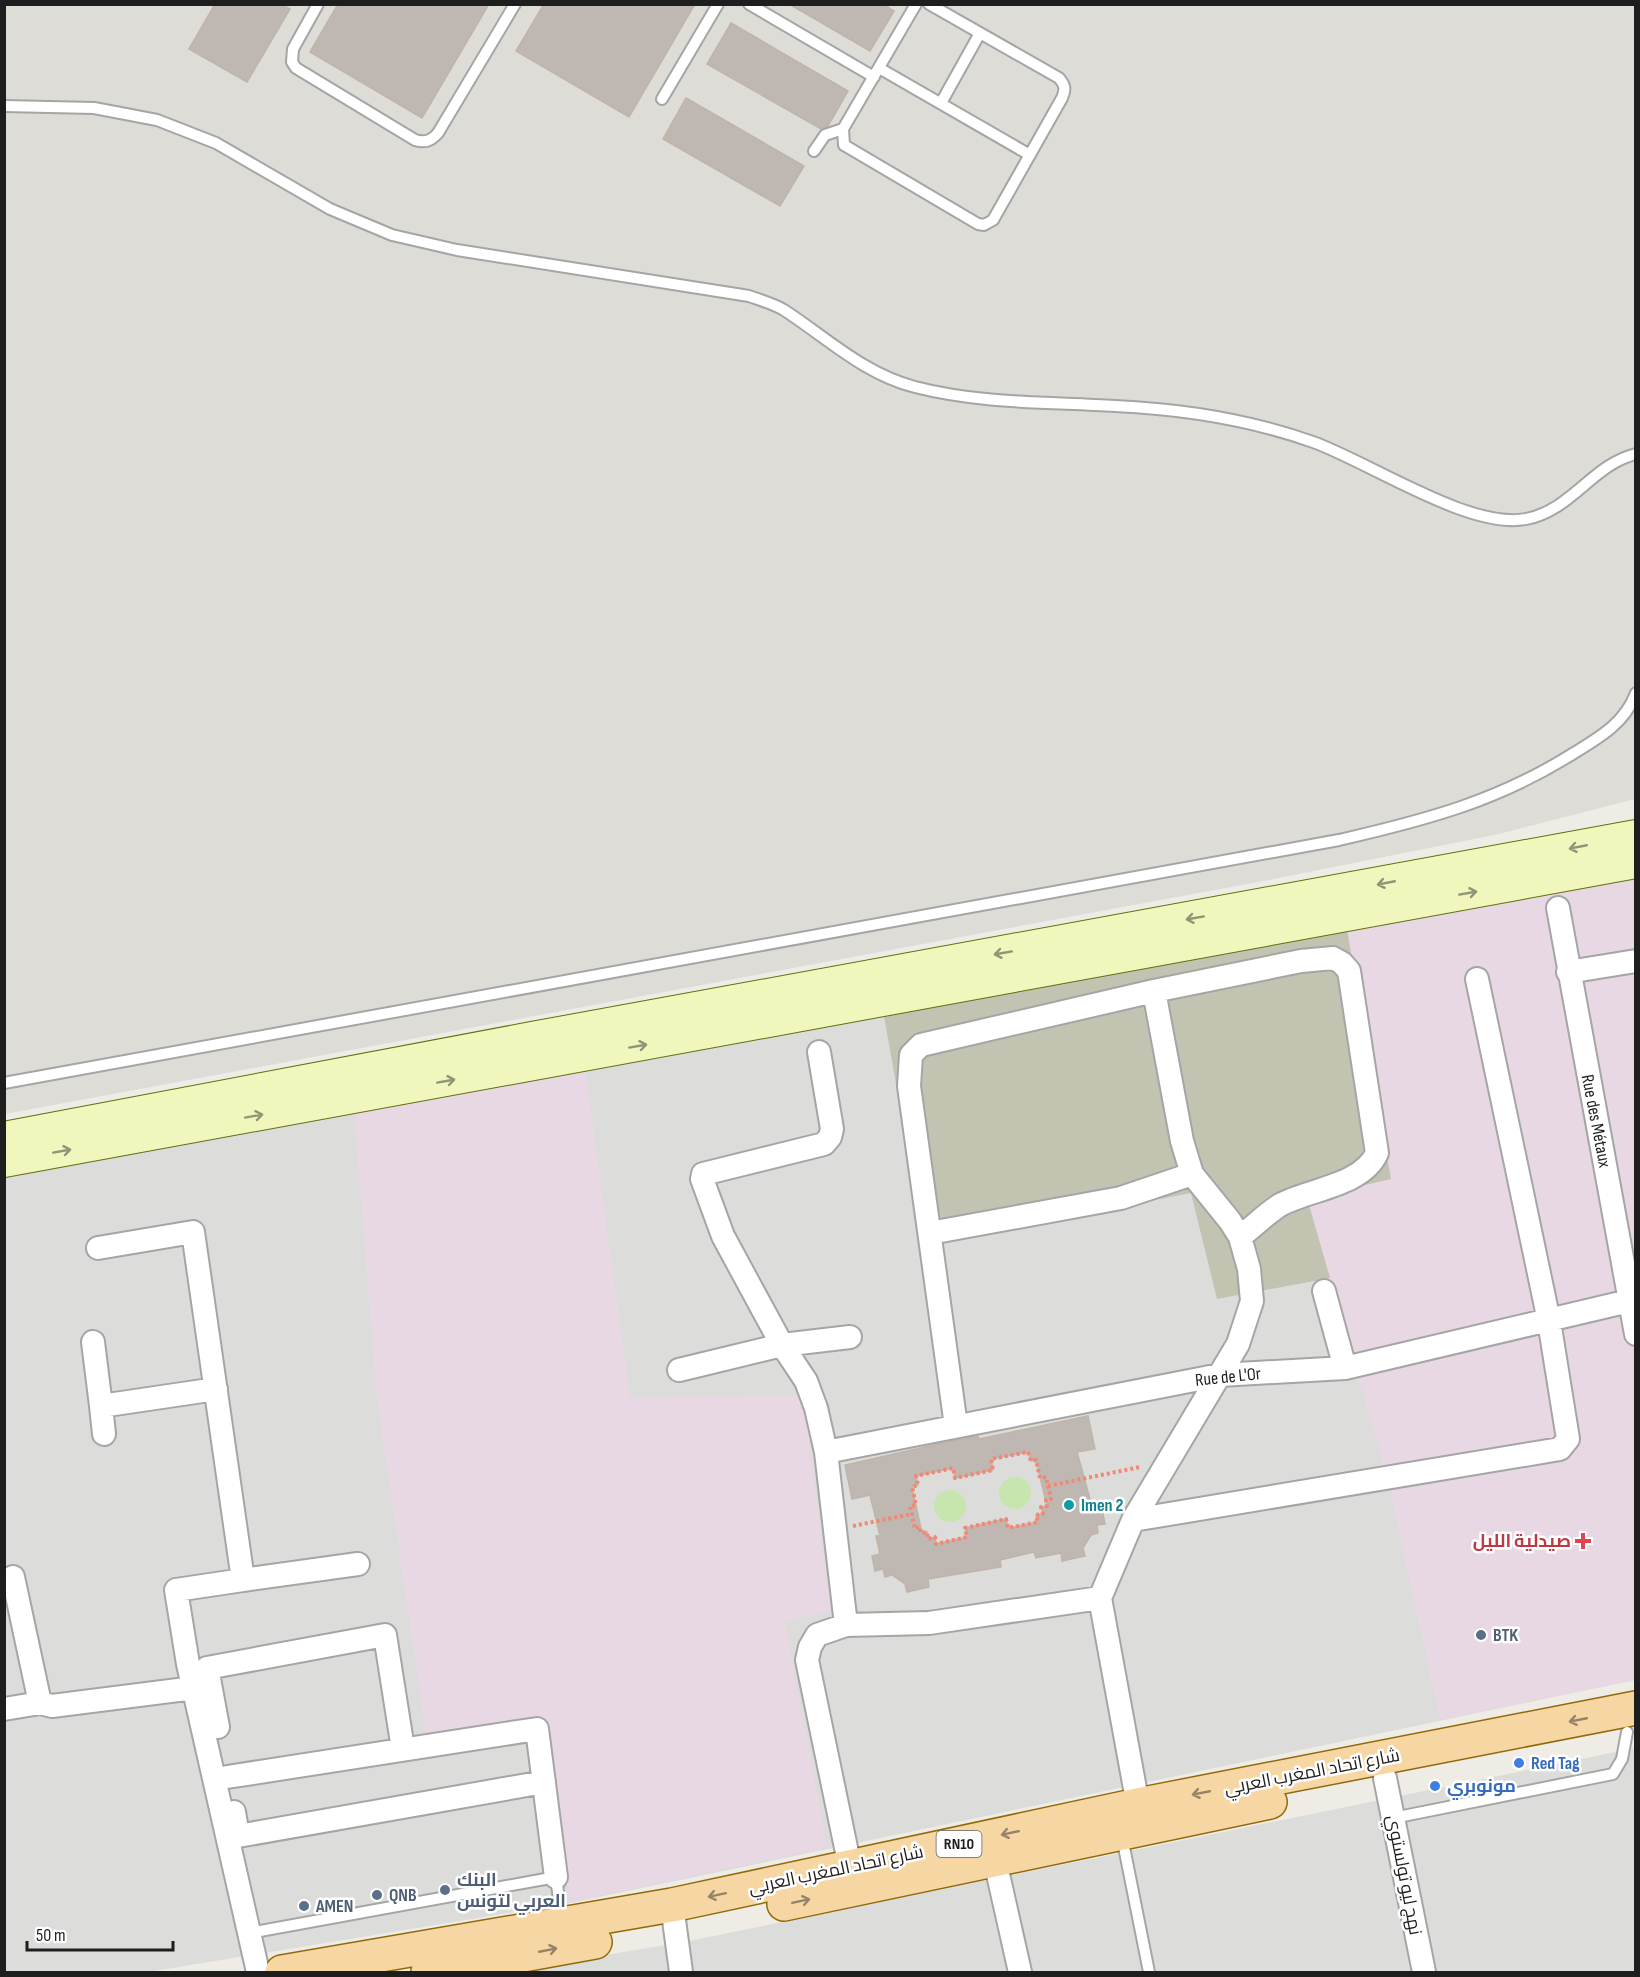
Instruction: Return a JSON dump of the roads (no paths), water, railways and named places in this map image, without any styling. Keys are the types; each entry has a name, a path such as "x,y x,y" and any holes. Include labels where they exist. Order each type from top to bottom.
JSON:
{"main road":[{"name":"شارع اتحاد المغرب العربي","path":"428,1972 514,1961 850,1867 1138,1805 1633,1723"},
{"name":"شارع اتحاد المغرب العربي","path":"282,1972 562,1924 673,1916 995,1861 1633,1723"}],"street":[{"path":"4,1138 532,1038 1635,836"},
{"path":"4,1161 1635,862"},
{"name":"Rue des Métaux","path":"1558,908 1635,1334"},
{"path":"956,1426 909,1086 911,1055 921,1045 1154,991 1301,961 1333,958 1342,963 1348,971 1377,1153 1373,1163 1362,1171 1334,1186 1281,1205 1240,1237"},
{"path":"1568,972 1635,961"},
{"path":"1132,1520 1560,1449 1568,1438 1549,1321 1477,979"},
{"path":"1138,1805 1100,1598 1132,1520 1238,1344 1252,1301 1249,1269 1240,1237 1192,1174 1182,1141 1154,991"},
{"path":"819,1052 832,1129 830,1137 824,1144 703,1174 702,1177 723,1236 782,1345 806,1381 816,1408 826,1452 846,1625"},
{"path":"930,1233 1121,1198 1192,1174"},
{"path":"98,1248 193,1232 243,1580"},
{"path":"1324,1291 1345,1368"},
{"name":"Rue de L'Or","path":"826,1452 1220,1375 1345,1368 1629,1301"},
{"path":"679,1370 782,1345 850,1337"},
{"path":"93,1342 104,1434"},
{"path":"101,1406 216,1389"},
{"path":"258,1972 194,1688 176,1590 358,1564"},
{"path":"13,1577 40,1703"},
{"path":"850,1867 807,1660 810,1647 817,1635 846,1625 929,1623 1100,1598"},
{"path":"403,1749 385,1635 207,1668 238,1836 544,1782"},
{"path":"4,1709 40,1703 52,1706 194,1688"},
{"path":"227,1777 537,1729 556,1877"},
{"name":"نهج ليو تولستوي","path":"1385,1778 1424,1972"},
{"path":"995,1861 1020,1972"},
{"path":"673,1916 681,1972"}],"lane":[{"path":"318,4 293,49 291,56 296,68 415,140 423,142 432,140 438,133 515,4"},
{"path":"662,99 718,4"},
{"path":"749,4 941,104 1030,155"},
{"path":"916,4 843,129 844,145 978,224 989,223 993,220 1062,98 1065,91 1064,83 929,4"},
{"path":"941,104 980,33"},
{"path":"4,106 94,108 157,120 216,143 330,209 392,235 457,250 748,296 782,309 859,364 914,387 971,398 1129,407 1204,416 1259,426 1312,442 1364,463 1461,509 1492,520 1526,519 1557,509 1606,468 1622,457 1635,454"},
{"path":"814,151 825,135 843,129"},
{"path":"4,1083 1327,842 1423,821 1486,800 1546,771 1619,722 1632,704 1635,693"},
{"path":"1393,1818 1613,1774 1622,1759 1633,1723"},
{"path":"1121,1834 1149,1972"},
{"path":"249,1932 556,1877 562,1924"}],"place":[{"name":"Imen 2","path":"1069,1505"},
{"name":"صيدلية الليل","path":"1583,1541"},
{"name":"BTK","path":"1481,1635"},
{"name":"Red Tag","path":"1519,1763"},
{"name":"مونوبري","path":"1435,1786"},
{"name":"البنك العربي لتونس","path":"445,1890"},
{"name":"QNB","path":"377,1895"},
{"name":"AMEN","path":"304,1906"}]}
